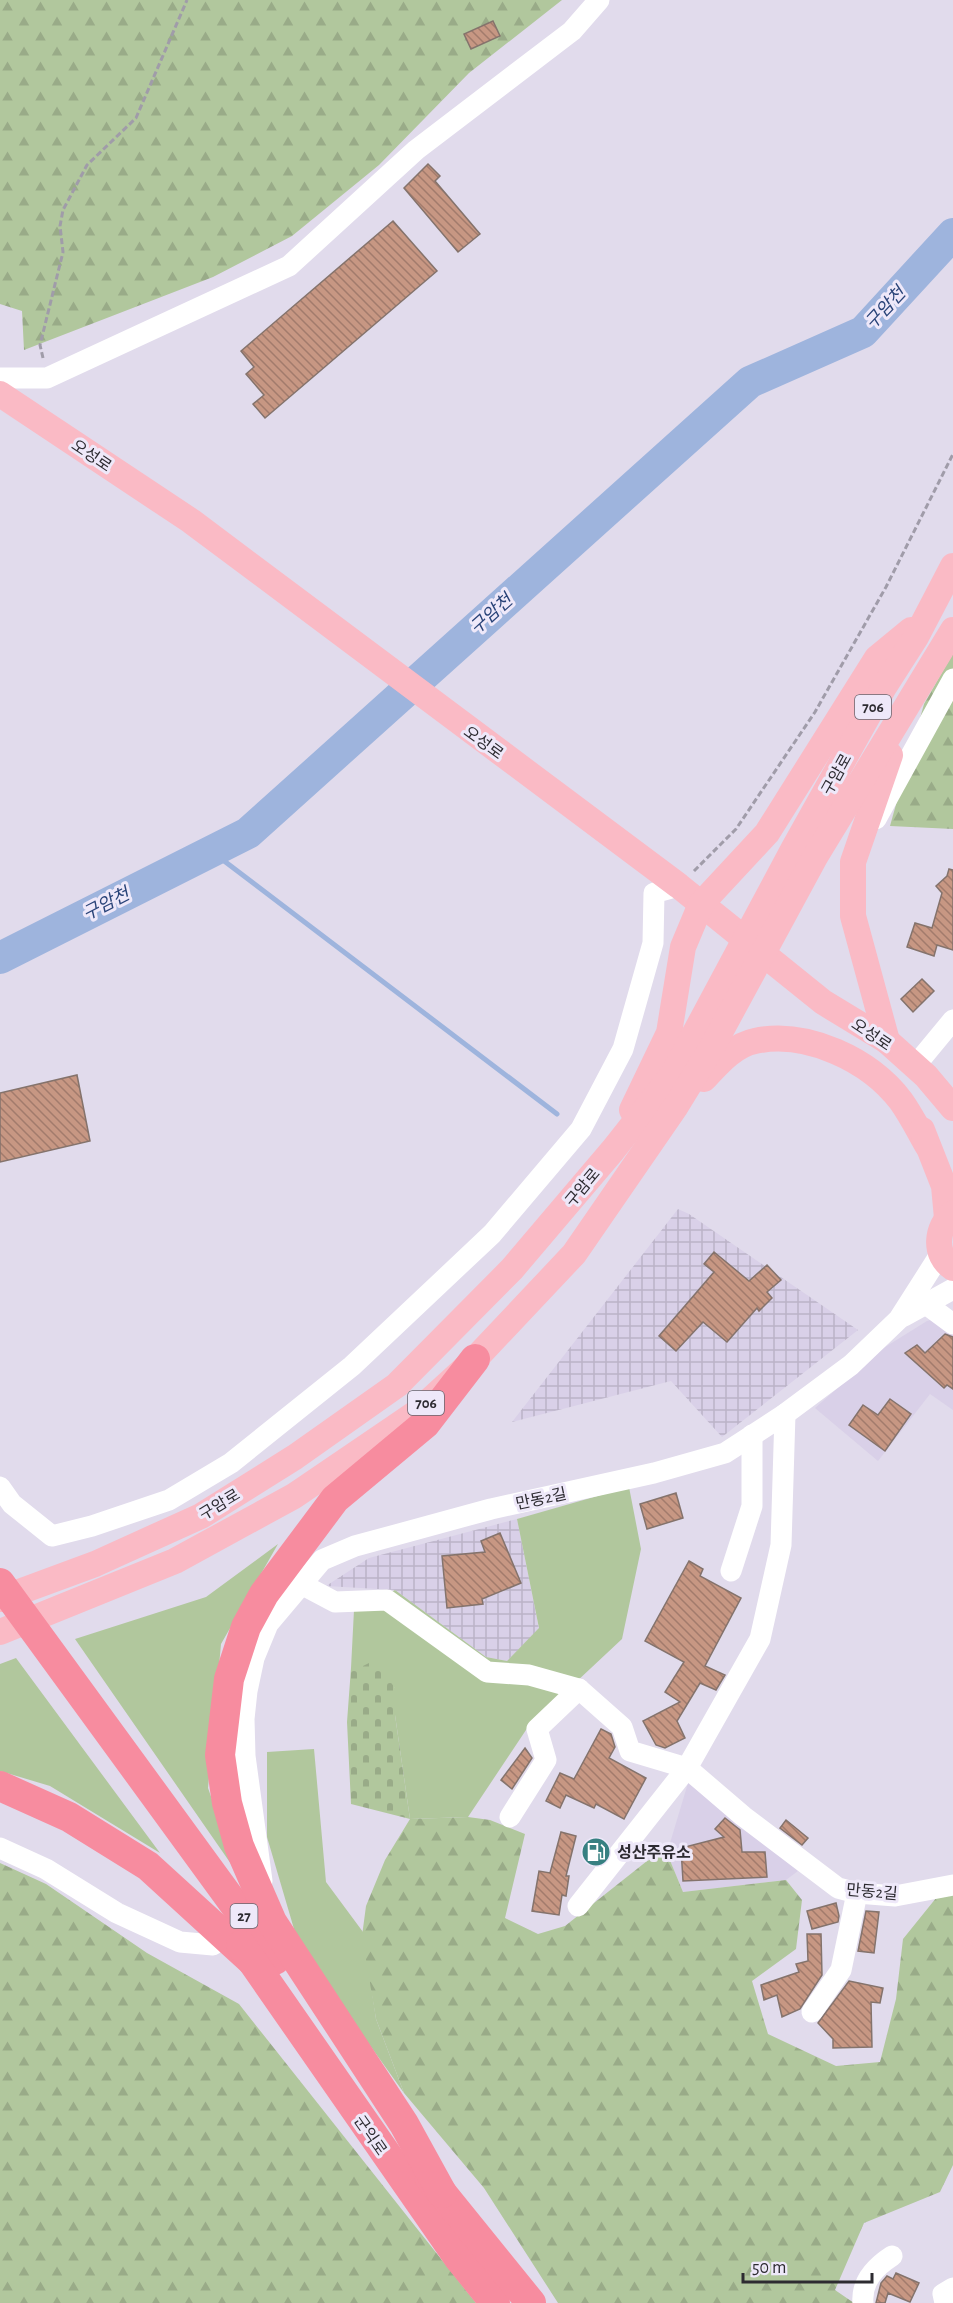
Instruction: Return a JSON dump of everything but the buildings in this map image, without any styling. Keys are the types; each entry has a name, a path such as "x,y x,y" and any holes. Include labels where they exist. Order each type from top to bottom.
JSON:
{"highway":[{"path":"442,2193 404,2124 272,1922 239,1846 227,1803 220,1755 229,1678 246,1627 264,1594 335,1499 425,1424 475,1359"},
{"name":"27","path":"0,1583 36,1645 239,1908 406,2150 531,2303"},
{"path":"0,1612 36,1645 254,1963"},
{"name":"27","path":"0,1785 69,1817 148,1866 254,1963"},
{"name":"군익로","path":"254,1963 451,2248 495,2303"}],"main road":[{"name":"오성로","path":"0,394 191,521 679,886 823,1002 886,1041 915,1066 953,1108"},
{"name":"구암로","path":"0,1632 175,1561 294,1496 416,1413 475,1359 574,1254 676,1106 714,1020 804,852 884,687 926,619 953,566"},
{"path":"613,1150 669,1033 682,946 701,904 767,833 877,658 926,619"},
{"name":"구암로","path":"804,852 901,718 953,630"},
{"path":"886,1041 853,916 853,862 901,718"},
{"path":"823,1002 888,1061 904,1088 927,1145"},
{"name":"구암로","path":"0,1599 95,1564 201,1516 295,1457 397,1385 512,1269 613,1150 714,1020"},
{"path":"676,1106 731,1052 754,1041 803,1042 832,1050 871,1071 901,1101 949,1181 950,1215 941,1229 939,1241 947,1261"}],"street":[{"path":"0,378 47,378 289,266 416,150 572,31 599,0"},
{"path":"853,862 953,679"},
{"path":"0,1487 12,1504 52,1536 92,1527 169,1500 231,1463 352,1366 492,1234 581,1129 623,1049 653,943 654,893 679,886"},
{"path":"915,1066 953,1020"},
{"path":"899,1319 947,1261"},
{"path":"899,1319 953,1289"},
{"path":"926,1304 953,1324"},
{"name":"만동2길","path":"274,1906 262,1880 245,1756 244,1719 254,1658 268,1624 322,1560 355,1546 491,1509 654,1473 725,1453 785,1414 851,1365 899,1319"},
{"path":"578,1906 687,1768 760,1639 781,1545 785,1414"},
{"path":"731,1571 752,1506 752,1435"},
{"name":"만동2길","path":"301,1584 335,1602 387,1599 487,1672 529,1675 579,1689 622,1727 630,1751 687,1768 743,1816 838,1888 857,1893 895,1896 953,1885"},
{"path":"510,1817 546,1760 537,1729 579,1689"},
{"path":"0,1848 46,1869 128,1918 180,1942 213,1944"},
{"path":"812,2012 841,1970 857,1893"},
{"path":"863,2303 862,2294 873,2268 892,2256"},
{"path":"945,2303 943,2294 953,2288"}],"path":[{"path":"47,378 40,345 63,252 60,226 63,210 87,165 136,118 187,0"},
{"path":"679,886 736,829 815,712 886,587 953,454"}],"shaded area":[{"path":"678,1209 689,1214 858,1330 722,1437 671,1381 512,1422"},
{"path":"953,1314 953,1410 930,1394 878,1461 815,1408 882,1349 927,1321"},
{"path":"517,1519 539,1629 507,1661 486,1657 395,1590 326,1586 369,1558"},
{"path":"688,1783 798,1871 786,1880 683,1892 667,1853"}],"green space":[{"path":"0,0 562,0 469,73 379,165 292,236 213,277 24,350 22,311 0,304"},
{"path":"953,653 953,829 890,826 924,704"},
{"path":"629,1487 641,1549 622,1639 528,1727 468,1817 410,1819 395,1715 395,1688 359,1668 351,1668 354,1610 395,1590 486,1657 507,1661 539,1628 517,1519"},
{"path":"278,1544 221,1644 208,1788 238,1874 75,1639 206,1597"},
{"path":"16,1658 160,1853 50,1786 0,1771 0,1664"},
{"path":"375,1660 395,1688 395,1715 410,1819 351,1804 347,1722 351,1668 359,1668"},
{"path":"314,1749 326,1882 363,1932 376,2019 404,2093 299,1946 267,1837 267,1752"},
{"path":"468,1817 490,1820 525,1834 505,1918 538,1934 565,1926 647,1861 667,1853 683,1892 786,1880 802,1900 796,1949 752,1981 768,2034 836,2066 880,2062 896,1999 903,1939 953,1877 953,2165 940,2192 864,2223 835,2290 854,2303 558,2303 484,2188 404,2093 376,2019 362,1936 366,1906 385,1860 410,1819"},
{"path":"0,1863 46,1884 147,1953 239,2004 476,2303 0,2303"}],"waterway":[{"name":"구암천","path":"0,958 248,833 750,382 863,332 953,234"},
{"path":"211,851 557,1114"}],"place":[{"name":"성산주유소","path":"596,1852"}]}
